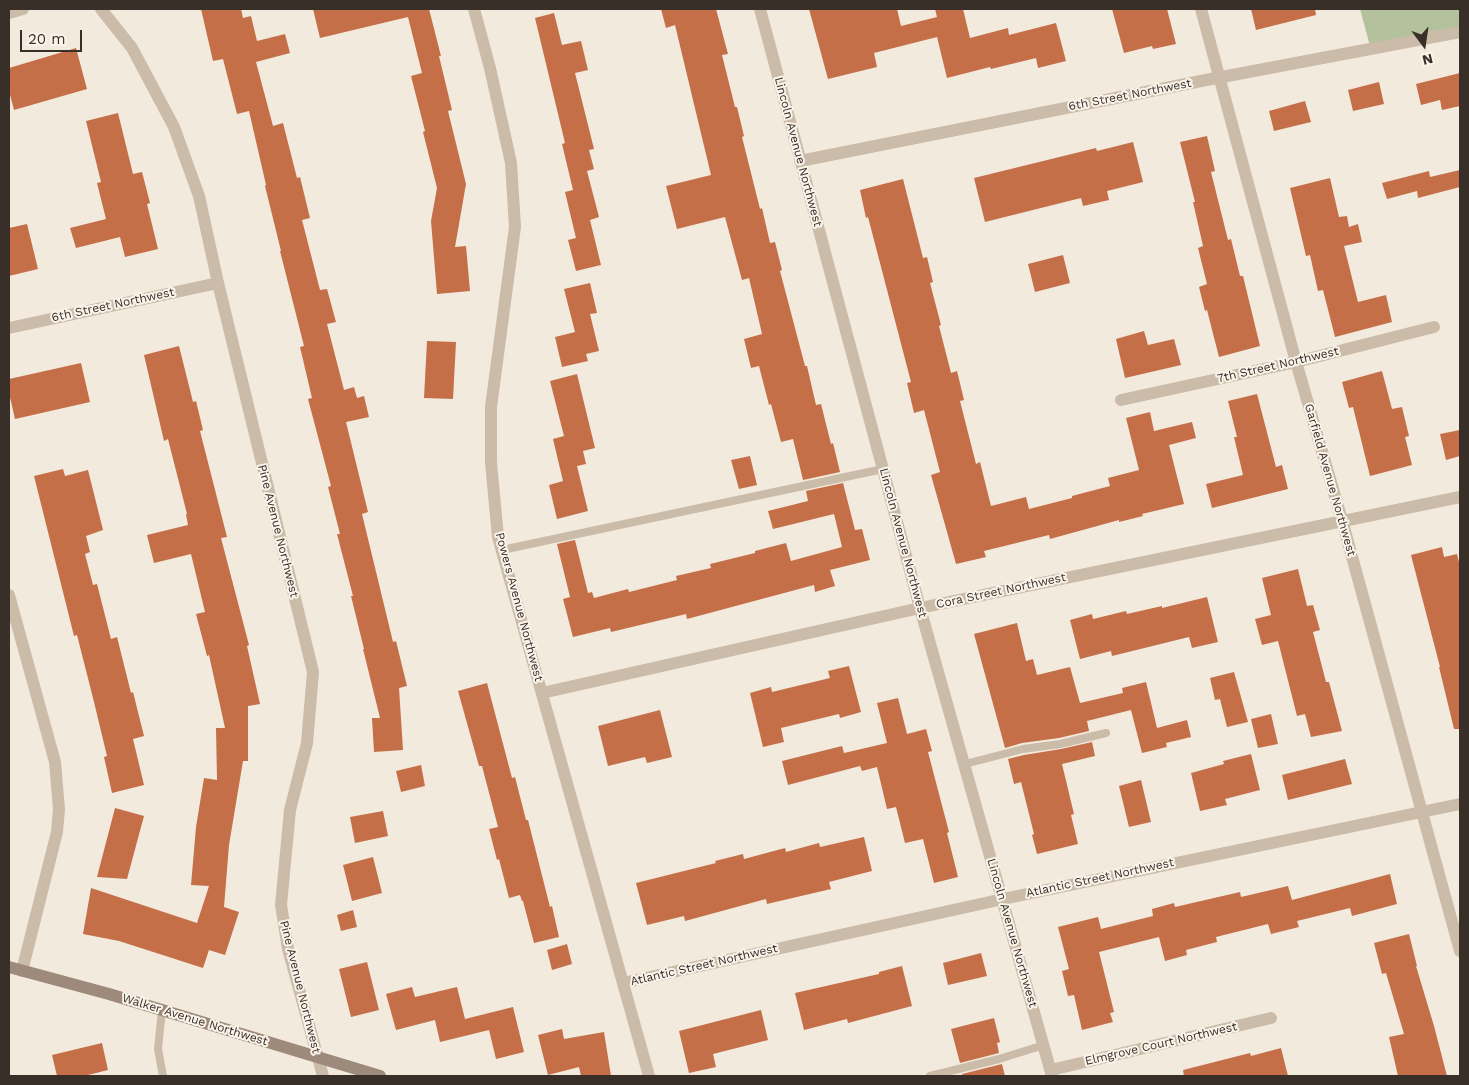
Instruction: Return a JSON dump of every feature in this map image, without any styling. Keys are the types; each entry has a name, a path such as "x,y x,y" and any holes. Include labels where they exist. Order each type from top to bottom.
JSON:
{"main road":[{"name":"Walker Avenue Northwest","path":"9,966 380,1076"}],"street":[{"path":"9,13 23,9"},
{"name":"Pine Avenue Northwest","path":"101,9 132,48 174,127 199,196 218,283 313,672 307,743 290,810 281,905 288,949 323,1076"},
{"name":"Powers Avenue Northwest","path":"474,9 490,68 511,163 515,227 491,407 491,463 498,537 649,1076"},
{"name":"Lincoln Avenue Northwest","path":"760,9 920,608 1051,1073"},
{"name":"Garfield Avenue Northwest","path":"1201,9 1296,362 1342,520 1460,951"},
{"name":"6th Street Northwest","path":"800,161 1460,32"},
{"name":"6th Street Northwest","path":"9,328 218,283"},
{"name":"7th Street Northwest","path":"1121,400 1296,362 1434,327"},
{"name":"Cora Street Northwest","path":"542,693 920,608 1460,497"},
{"path":"9,596 55,762 59,809 57,832 22,970"},
{"name":"Atlantic Street Northwest","path":"623,983 1003,899 1460,804"},
{"name":"Elmgrove Court Northwest","path":"1051,1073 1270,1018"}],"lane":[{"path":"502,550 883,470"},
{"path":"965,764 1023,749 1060,744 1106,733"},
{"path":"162,1010 158,1048 163,1076"},
{"path":"930,1076 1044,1045"}],"green space":[{"path":"1360,9 1460,9 1460,27 1370,46"}],"building":[{"path":"201,9 241,9 243,18 251,16 257,41 285,34 290,53 256,62 273,126 283,123 297,178 300,177 310,218 302,220 320,290 327,289 336,322 327,324 344,390 354,387 357,398 364,396 369,417 346,422 368,512 362,514 393,642 396,641 407,686 399,688 403,750 374,752 372,718 380,718 337,534 340,534 328,487 331,486 308,399 312,398 300,347 304,346 280,251 249,111 237,114 223,59 213,61"},
{"path":"313,9 429,9 452,110 448,111 466,184 455,247 466,246 470,291 437,294 431,221 437,188 411,76 422,73 408,17 320,38"},
{"path":"661,9 716,9 728,54 722,55 735,107 737,107 744,136 742,137 760,209 762,208 770,243 775,242 782,270 780,271 816,405 821,404 840,472 803,480 793,439 781,442 759,366 751,368 744,339 762,334 749,278 742,280 725,217 677,229 666,186 711,175 675,25 666,28"},
{"path":"809,9 897,9 901,26 937,17 935,9 963,9 970,38 1008,28 1009,35 1056,23 1066,61 1038,68 1036,58 947,78 937,37 874,53 877,67 828,79"},
{"path":"1112,9 1167,9 1176,44 1153,49 1152,46 1124,53"},
{"path":"1251,9 1315,9 1316,15 1256,30"},
{"path":"554,13 562,45 581,41 588,70 575,73 594,149 589,150 594,169 587,171 599,217 590,220 601,265 576,271 568,240 576,238 565,192 573,190 562,144 565,143 535,18"},
{"path":"76,48 87,89 14,110 9,91 9,68"},
{"path":"1460,73 1460,106 1442,110 1440,100 1421,105 1416,84"},
{"path":"1379,82 1384,104 1353,111 1348,90"},
{"path":"1305,101 1311,122 1274,131 1269,111"},
{"path":"118,113 133,174 142,172 150,203 147,204 158,249 125,257 120,237 76,248 70,228 106,219 97,183 101,182 86,121"},
{"path":"1207,136 1215,171 1211,172 1228,240 1231,239 1240,276 1243,276 1260,346 1219,357 1199,287 1207,284 1198,248 1203,246 1193,202 1195,202 1180,142"},
{"path":"1133,142 1143,182 1107,191 1109,200 1083,206 1081,198 985,222 974,178 1096,148 1097,151"},
{"path":"1460,170 1460,187 1418,198 1417,191 1387,199 1382,183 1429,171 1430,177"},
{"path":"1330,178 1339,217 1347,216 1349,227 1358,224 1362,242 1344,246 1358,302 1386,295 1392,322 1335,337 1323,290 1318,291 1310,255 1306,256 1290,188"},
{"path":"903,179 923,258 927,257 933,282 930,283 951,373 957,371 964,400 960,401 976,464 980,462 991,506 1026,497 1029,509 1110,486 1108,478 1139,470 1126,418 1150,412 1154,431 1192,422 1196,438 1169,445 1184,504 1050,539 1049,535 984,551 986,557 956,564 931,475 940,472 924,410 914,413 907,383 911,382 860,190"},
{"path":"27,224 38,269 9,276 9,228"},
{"path":"1063,255 1070,283 1035,292 1028,264"},
{"path":"590,283 597,313 590,314 599,351 586,354 588,361 562,367 555,337 575,332 564,289"},
{"path":"1144,331 1148,345 1174,339 1181,365 1125,378 1116,339"},
{"path":"427,341 456,342 453,399 424,398"},
{"path":"179,346 193,402 196,401 203,430 200,431 227,537 221,538 249,645 247,646 260,704 248,706 248,761 243,761 229,845 224,907 239,912 225,955 209,950 203,968 119,941 83,934 91,888 197,923 209,886 191,885 196,827 204,778 217,780 216,728 225,728 209,655 207,656 196,614 205,612 191,554 154,563 147,535 188,525 187,514 168,439 164,441 144,355"},
{"path":"81,363 90,402 15,419 9,393 9,379"},
{"path":"1382,371 1392,409 1402,407 1409,436 1405,437 1412,465 1370,476 1353,407 1349,408 1342,382"},
{"path":"577,374 595,448 583,451 586,464 577,466 588,511 557,519 549,485 563,481 553,439 564,436 550,381"},
{"path":"1257,394 1276,467 1282,465 1288,489 1212,508 1206,484 1243,475 1234,437 1237,437 1228,401"},
{"path":"1460,430 1460,456 1446,460 1440,434"},
{"path":"750,456 757,485 739,489 731,460"},
{"path":"63,469 65,476 88,470 103,530 86,536 90,552 85,554 93,585 97,584 111,639 117,637 144,736 133,739 144,785 112,793 104,757 107,756 94,702 77,635 74,636 34,476"},
{"path":"843,483 855,530 862,529 870,560 830,570 835,586 815,592 814,585 687,619 686,614 611,632 610,628 573,637 563,599 570,597 557,544 575,540 588,593 592,592 594,598 628,589 629,592 677,580 676,576 711,568 710,564 786,543 791,561 842,547 834,514 773,529 768,511 808,501 806,491"},
{"path":"1442,547 1444,557 1457,554 1460,566 1460,729 1454,729 1411,555"},
{"path":"1298,569 1307,606 1313,605 1320,630 1313,632 1326,682 1329,682 1342,731 1311,737 1305,714 1297,716 1278,641 1262,645 1255,619 1271,615 1262,578"},
{"path":"1207,597 1218,642 1192,648 1189,637 1112,656 1111,651 1080,659 1070,620 1092,614 1093,619 1126,611 1127,614"},
{"path":"1017,623 1026,661 1033,659 1037,675 1070,667 1080,703 1123,693 1122,688 1146,682 1157,728 1187,720 1191,737 1166,743 1167,747 1142,753 1131,710 1087,721 1089,731 1059,738 1022,743 1005,748 974,634"},
{"path":"849,666 861,712 840,718 839,714 781,728 784,742 763,747 750,693 771,687 772,692 830,678 828,671"},
{"path":"1234,672 1248,722 1227,727 1220,699 1215,700 1210,678"},
{"path":"487,683 512,778 515,777 526,820 528,820 559,937 534,943 523,901 520,895 509,898 499,859 497,860 489,829 498,827 482,766 479,766 458,691"},
{"path":"898,698 907,734 926,729 932,751 928,752 949,832 947,833 958,877 934,883 923,839 905,843 896,807 887,809 877,767 862,771 860,766 788,785 782,761 842,746 844,753 887,743 877,703"},
{"path":"660,710 672,757 647,763 645,757 608,766 598,726"},
{"path":"1271,714 1278,744 1258,748 1251,719"},
{"path":"1092,742 1095,756 1062,764 1074,814 1071,815 1078,844 1037,854 1021,782 1014,784 1008,759"},
{"path":"1251,754 1260,790 1225,799 1227,805 1200,811 1191,773 1224,764 1223,761"},
{"path":"1345,759 1352,784 1288,800 1282,775"},
{"path":"421,765 425,786 401,792 396,771"},
{"path":"1141,780 1151,822 1129,827 1119,786"},
{"path":"115,808 144,816 127,879 97,877"},
{"path":"383,811 388,836 355,843 350,817"},
{"path":"864,837 872,871 829,882 831,889 767,904 766,899 685,921 684,916 647,925 636,883 716,863 715,861 743,854 744,859 785,848 786,852 819,843 820,847"},
{"path":"373,857 382,893 352,901 343,865"},
{"path":"1390,874 1397,904 1352,916 1350,908 1297,921 1299,927 1271,934 1268,924 1216,937 1217,942 1186,950 1187,955 1165,961 1159,937 1099,952 1114,1012 1110,1013 1113,1022 1082,1030 1074,995 1068,996 1062,971 1069,969 1058,927 1098,917 1101,929 1153,916 1152,909 1174,903 1175,907 1240,892 1241,897 1288,886 1292,900"},
{"path":"353,910 357,927 341,931 337,915"},
{"path":"1409,934 1416,966 1447,1076 1398,1076 1389,1037 1404,1034 1386,973 1382,974 1374,943"},
{"path":"567,944 572,964 552,970 547,950"},
{"path":"981,953 987,976 948,985 943,963"},
{"path":"367,962 379,1010 351,1017 339,969"},
{"path":"902,966 912,1006 848,1023 847,1019 804,1030 795,993 879,974 879,972"},
{"path":"412,987 415,997 457,987 465,1019 513,1007 524,1052 496,1059 489,1030 440,1042 435,1020 396,1030 386,994"},
{"path":"761,1010 768,1040 713,1054 716,1067 689,1073 679,1031"},
{"path":"994,1018 1000,1042 997,1043 999,1053 960,1063 951,1029"},
{"path":"562,1029 564,1039 604,1032 611,1076 581,1076 579,1067 548,1075 538,1035"},
{"path":"102,1043 108,1070 84,1076 57,1076 52,1055"},
{"path":"1281,1048 1288,1076 1184,1076 1183,1070 1250,1053 1251,1056"},
{"path":"1002,1064 1005,1076 963,1076 962,1074"}]}
